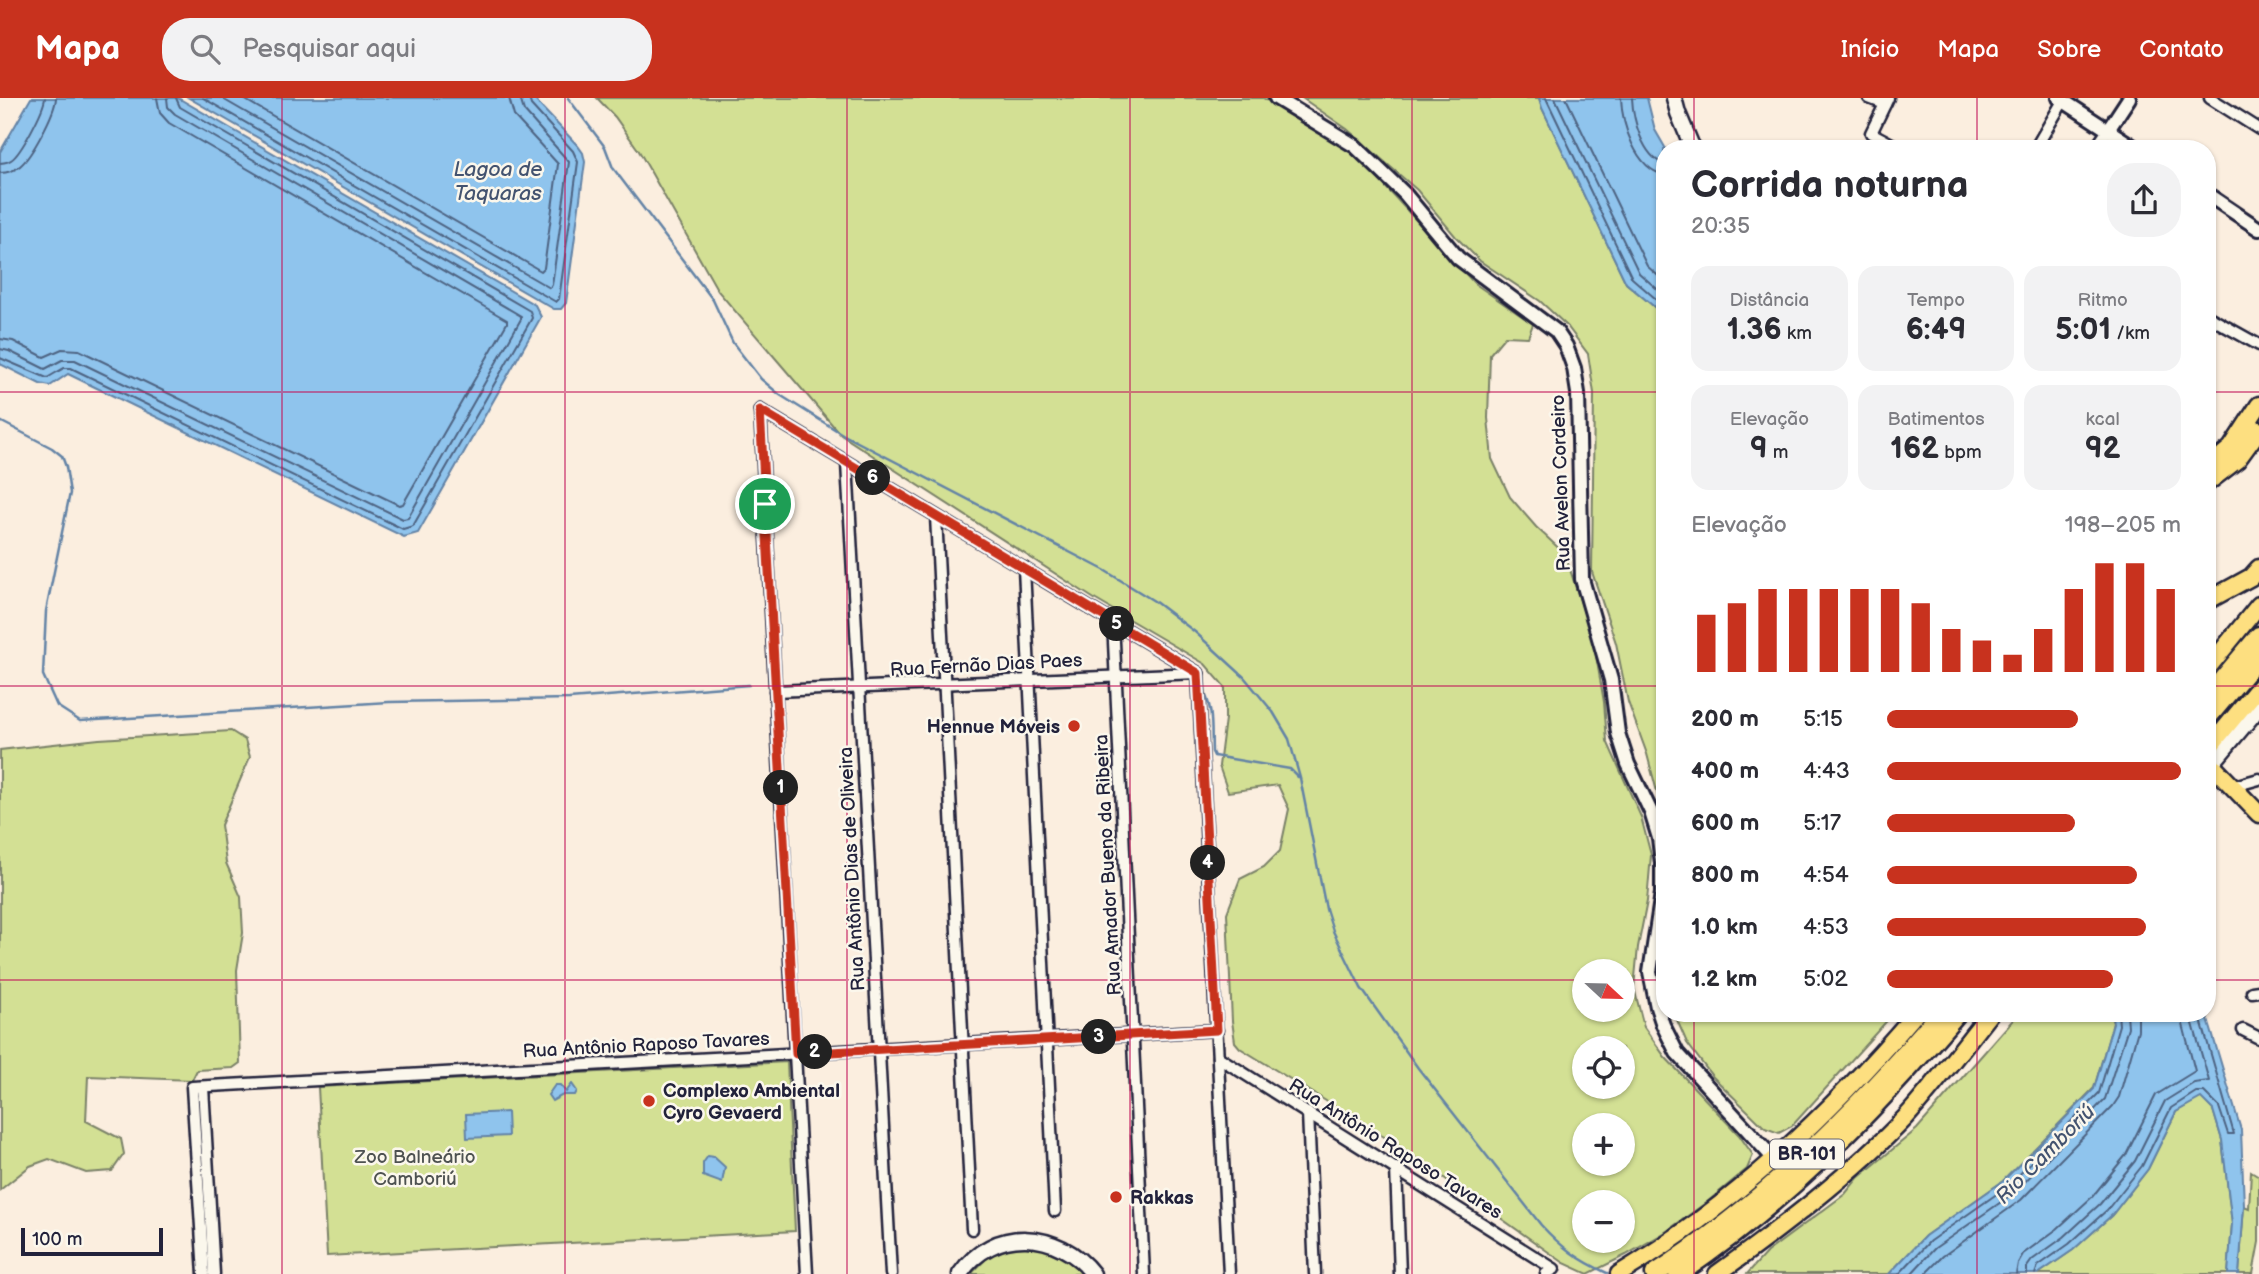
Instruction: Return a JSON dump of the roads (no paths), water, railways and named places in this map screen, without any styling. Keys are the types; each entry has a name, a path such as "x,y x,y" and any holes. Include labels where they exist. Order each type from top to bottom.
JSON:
{"highway":[{"path":"2216,687 2259,636"},
{"path":"2216,707 2259,656"},
{"name":"BR-101","path":"1655,1274 1748,1206 1807,1154 1876,1086 1932,1022"},
{"name":"BR-101","path":"1678,1274 1745,1225 1829,1152 1887,1094 1949,1022"}],"main road":[{"path":"1674,98 1689,140"},
{"path":"2216,460 2231,448 2259,405"},
{"path":"2216,476 2237,460 2259,430"},
{"path":"2216,596 2252,577 2259,568"},
{"path":"2216,658 2259,605"},
{"path":"2216,745 2259,687"},
{"path":"2216,747 2259,708"},
{"path":"2216,761 2234,786 2258,811"},
{"path":"1619,1274 1704,1217 1774,1159 1850,1088 1908,1022"},
{"path":"1717,1274 1822,1192 1905,1118 1983,1022"},
{"path":"961,1274 974,1259 999,1243 1029,1238 1057,1244 1082,1261 1093,1274"}],"street":[{"name":"Rua Avelon Cordeiro","path":"1276,98 1355,146 1405,194 1458,258 1481,278 1556,331 1566,346 1574,368 1578,393 1582,579 1611,680 1618,733 1628,764 1656,828"},
{"path":"1869,98 1887,101 1871,132 1885,140"},
{"path":"2101,140 2129,98"},
{"path":"2210,98 2259,130"},
{"path":"2040,140 2061,99 2123,140"},
{"path":"2216,200 2259,229"},
{"path":"2216,321 2259,345"},
{"path":"807,1274 760,410 1198,673 1229,1274"},
{"name":"Rua Antônio Dias de Oliveira","path":"847,463 891,1274"},
{"path":"936,516 972,1229"},
{"path":"1024,568 1055,1211"},
{"name":"Rua Amador Bueno da Ribeira","path":"1113,621 1144,1274"},
{"name":"Rua Fernão Dias Paes","path":"775,691 1198,673"},
{"path":"2234,786 2259,779"},
{"name":"Rua Avelon Cordeiro","path":"1656,932 1650,972 1656,1002"},
{"name":"Rua Avelon Cordeiro","path":"1662,1022 1677,1053 1774,1159"},
{"name":"Rua Antônio Raposo Tavares","path":"198,1087 1217,1030"},
{"path":"2243,1030 2259,1038"},
{"name":"Rua Antônio Raposo Tavares","path":"1218,1057 1396,1168 1550,1272"},
{"path":"198,1087 204,1274"},
{"path":"198,1087 214,1274"},
{"path":"1308,1112 1315,1274"},
{"path":"1396,1168 1400,1274"}],"water":[{"path":"31,98 178,98 535,305 541,317 418,533 404,537 68,374 50,386 40,384 0,364 0,152"},
{"name":"Lagoa de Taquaras","path":"189,98 533,98 578,146 585,162 566,303 561,309 554,309"},
{"path":"1539,98 1647,98 1655,130 1661,140 1656,140 1656,308 1626,283"},
{"name":"Rio Camboriú","path":"2209,1022 2241,1130 2244,1206 2239,1274 2228,1274 2232,1224 2222,1140 2213,1110 2201,1098 2176,1112 2148,1169 2112,1215 2073,1250 2038,1274 1889,1274 1925,1236 2003,1181 2094,1089 2113,1023"},
{"path":"572,1084 577,1091 575,1095 563,1095 552,1101 548,1095 555,1085 560,1085 566,1092"},
{"path":"507,1112 508,1136 467,1138 466,1114"},
{"path":"708,1156 714,1157 725,1167 722,1183 703,1176 703,1163"}],"waterway":[{"path":"568,98 605,147 613,168 713,300 733,343 761,379 780,395 844,435 1104,570 1154,601 1195,632 1244,677 1273,712 1289,739 1300,778 1326,909 1333,931 1361,988 1418,1068 1541,1225 1571,1253 1607,1273"},
{"path":"0,421 52,448 62,456 66,467 70,493 46,611 43,675 57,706 80,721 389,702 569,699 749,685"},
{"path":"1202,689 1210,711 1214,756 1290,769 1298,777"}],"place":[{"name":"Hennue Móveis","path":"1074,726"},
{"name":"Complexo Ambiental Cyro Gevaerd","path":"649,1101"},
{"name":"Rakkas","path":"1116,1197"}],"park label":[{"name":"Zoo Balneário Camboriú","path":"415,1167"}]}
